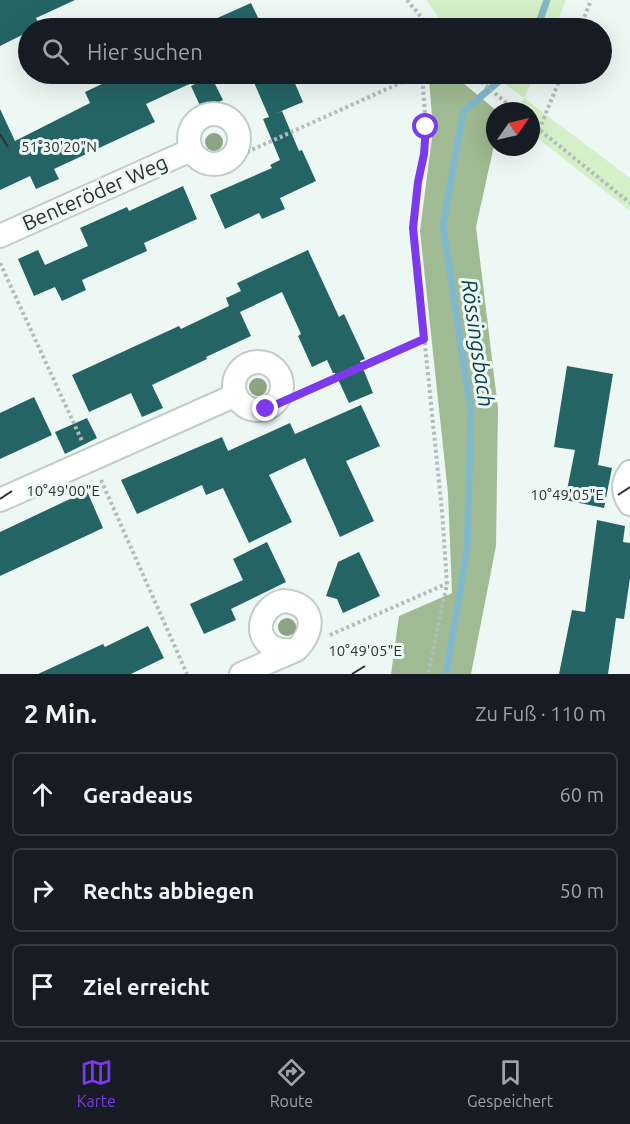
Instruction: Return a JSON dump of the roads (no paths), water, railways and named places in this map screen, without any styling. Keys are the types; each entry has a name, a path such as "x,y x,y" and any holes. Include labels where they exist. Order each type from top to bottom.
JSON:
{"street":[{"name":"Benteröder Weg","path":"214,113 222,115 236,125 239,133 237,150 225,162 210,164 195,156 191,150 189,133 198,119 214,113"},
{"name":"Benteröder Weg","path":"0,236 191,150"},
{"path":"252,363 268,364 280,375 282,391 273,405 266,409 252,409 240,401 236,395 234,387 239,372 252,363"},
{"path":"0,500 236,395"},
{"path":"630,472 625,478 624,486 624,494 630,504"},
{"path":"241,674 296,650"}],"waterway":[{"name":"Rössingsbach","path":"541,18 547,0"},
{"name":"Rössingsbach","path":"446,674 467,550 471,412 443,225 463,112 495,84"}]}
